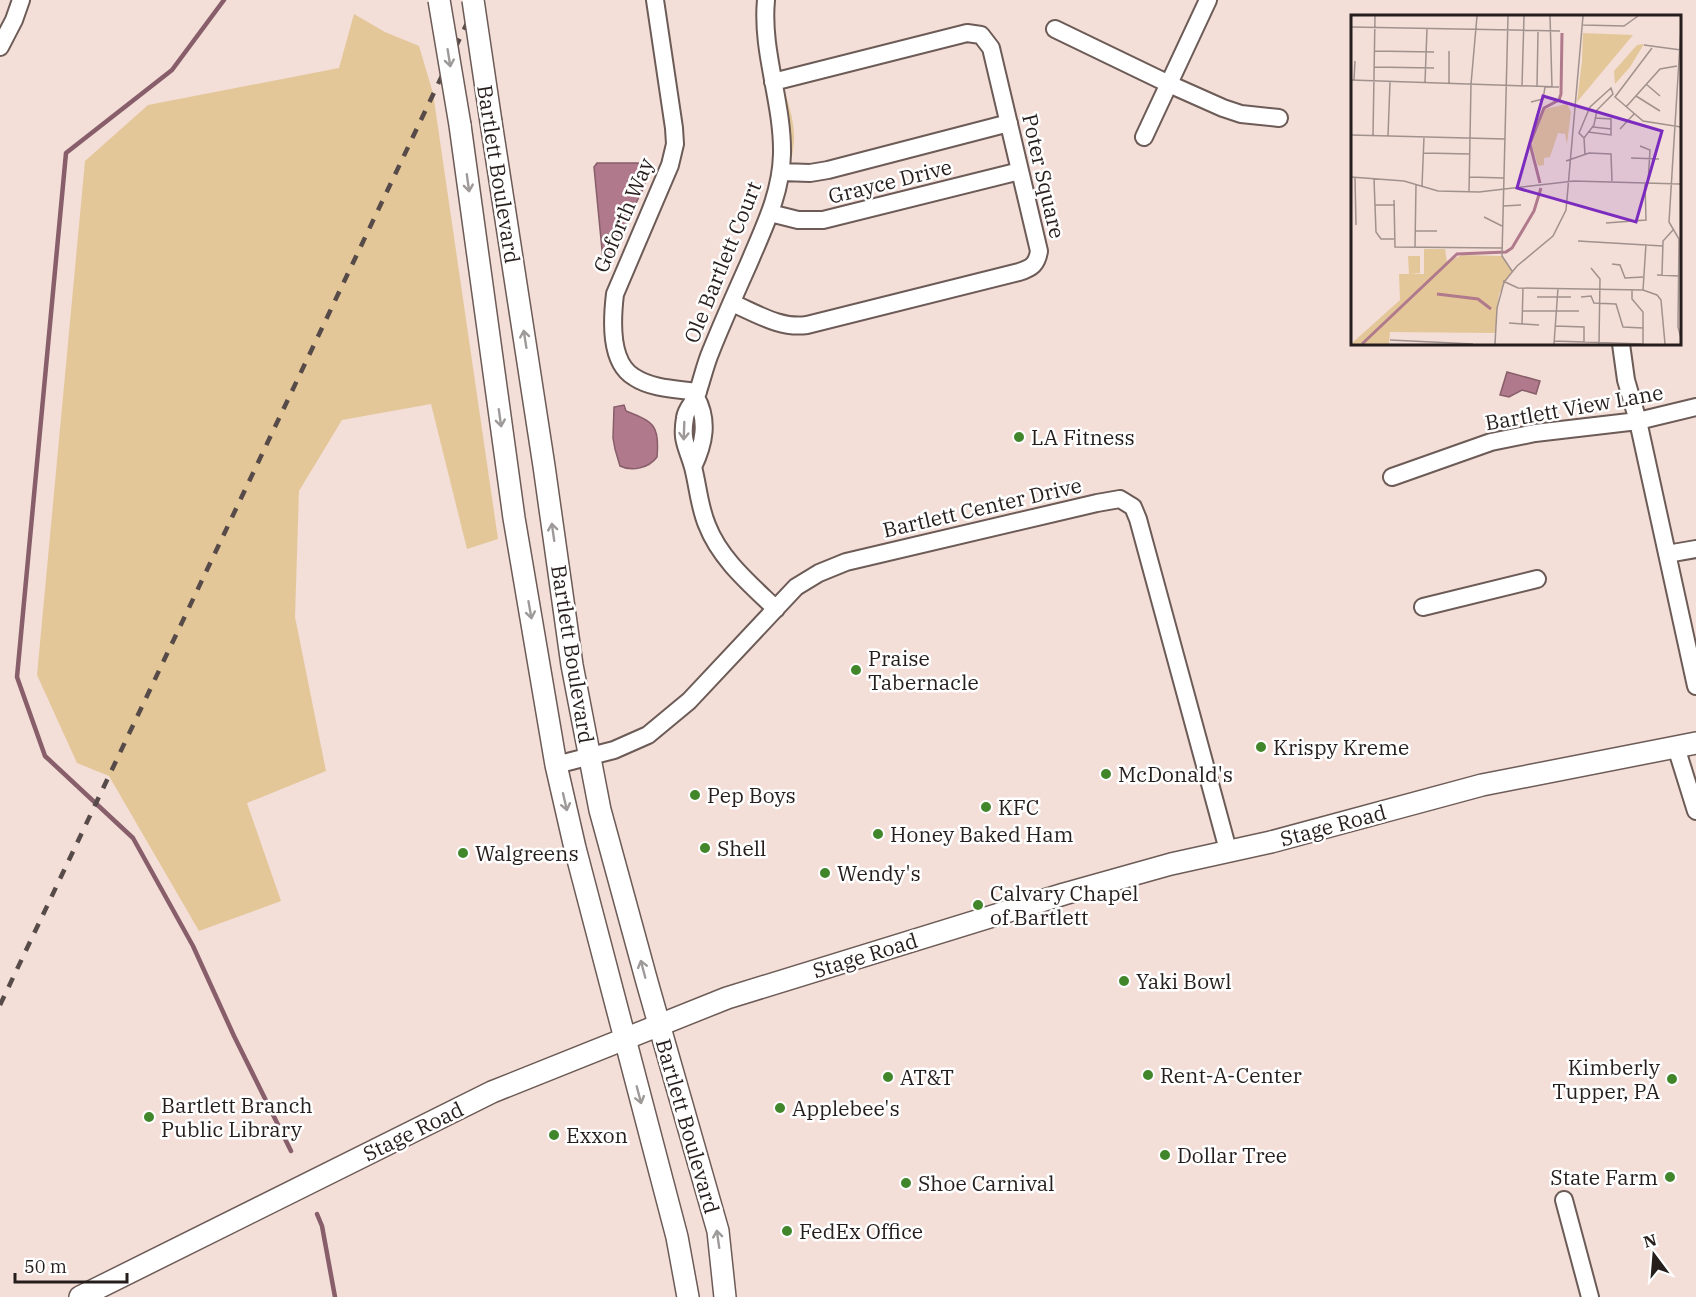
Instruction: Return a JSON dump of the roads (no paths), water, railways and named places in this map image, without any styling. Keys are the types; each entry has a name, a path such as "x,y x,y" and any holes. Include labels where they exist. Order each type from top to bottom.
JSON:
{"main road":[{"name":"Bartlett Boulevard","path":"439,0 460,125 514,518 556,765 575,848 677,1237 688,1297"},
{"name":"Bartlett Boulevard","path":"473,0 572,665 600,810 718,1231 725,1297"},
{"name":"Stage Road","path":"80,1297 492,1092 727,998 1064,894 1228,850 1271,842 1482,785 1686,745"}],"street":[{"path":"0,48 21,0"},
{"name":"Goforth Way","path":"655,0 675,144 667,172 619,281 614,302 615,340 620,362 633,377 649,384 697,394"},
{"name":"Ole Bartlett Court","path":"697,394 703,370 770,213 781,172 780,132 766,34 766,0"},
{"path":"1144,137 1208,0"},
{"path":"1056,29 1169,84 1241,114 1279,118"},
{"name":"Poter Square","path":"732,303 779,323 798,327 807,326 1030,268 1034,265 1038,251 990,48 987,41 976,33 967,33 773,82"},
{"name":"Grayce Drive","path":"781,172 810,173 828,170 1009,123"},
{"name":"Grayce Drive","path":"770,213 798,220 824,220 1020,171"},
{"path":"1621,345 1626,380 1638,421 1696,686"},
{"path":"697,394 704,416 704,437 693,467 702,510 713,536 740,574 776,609"},
{"name":"Bartlett View Lane","path":"1392,477 1491,442 1535,433 1638,421 1696,407"},
{"name":"Bartlett Center Drive","path":"556,765 591,758 648,735 689,701 805,581 819,573 846,562 1114,499 1125,501 1133,507 1138,519 1228,850"},
{"path":"1667,554 1696,549"},
{"path":"1423,607 1537,579"},
{"path":"1686,745 1696,811"},
{"path":"1564,1200 1590,1297"}],"waterway":[{"path":"224,0 172,70 66,153 17,677 45,756 133,838 193,946 234,1036 291,1151"},
{"path":"317,1214 322,1226 335,1297"}],"railway":[{"path":"0,1005 478,0"}],"place":[{"name":"LA Fitness","path":"1019,437"},
{"name":"Praise Tabernacle","path":"856,670"},
{"name":"Krispy Kreme","path":"1261,747"},
{"name":"McDonald's","path":"1106,774"},
{"name":"Pep Boys","path":"695,795"},
{"name":"KFC","path":"986,807"},
{"name":"Honey Baked Ham","path":"878,834"},
{"name":"Shell","path":"705,848"},
{"name":"Walgreens","path":"463,853"},
{"name":"Wendy's","path":"825,873"},
{"name":"Calvary Chapel of Bartlett","path":"978,905"},
{"name":"Yaki Bowl","path":"1124,981"},
{"name":"Rent-A-Center","path":"1148,1075"},
{"name":"AT&T","path":"888,1077"},
{"name":"Kimberly Tupper, PA","path":"1672,1079"},
{"name":"Applebee's","path":"780,1108"},
{"name":"Bartlett Branch Public Library","path":"149,1117"},
{"name":"Exxon","path":"554,1135"},
{"name":"Dollar Tree","path":"1165,1155"},
{"name":"State Farm","path":"1670,1177"},
{"name":"Shoe Carnival","path":"906,1183"},
{"name":"FedEx Office","path":"787,1231"}]}
